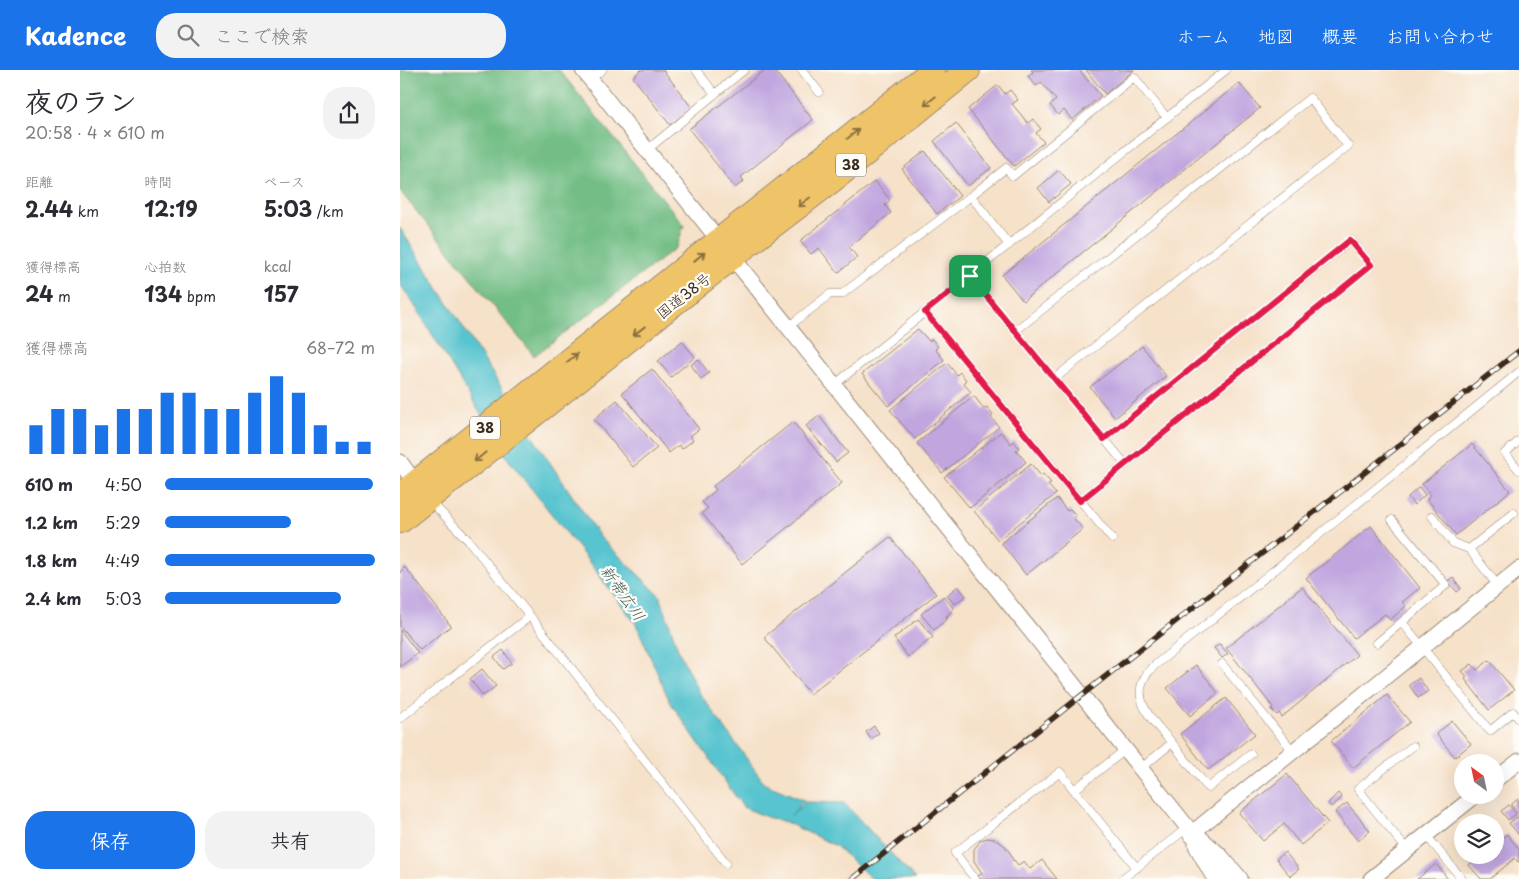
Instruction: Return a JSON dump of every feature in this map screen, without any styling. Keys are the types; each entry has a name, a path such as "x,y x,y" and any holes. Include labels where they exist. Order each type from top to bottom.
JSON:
{"highway":[{"name":"国道38号","path":"400,521 414,492 442,475 726,249 933,70"},
{"name":"国道38号","path":"726,249 838,176 968,70"}],"street":[{"path":"592,73 647,150 1189,831 1217,879"},
{"path":"400,462 414,492"},
{"path":"1189,831 1293,751 1519,569"},
{"path":"1504,773 1519,761"},
{"path":"1371,879 1464,804"},
{"path":"1189,831 1220,857 1238,879"}],"lane":[{"path":"696,70 715,94"},
{"path":"647,150 744,70"},
{"path":"802,70 819,92"},
{"path":"834,385 1226,70"},
{"path":"788,327 830,294 842,294 1006,168 1012,176 1134,77 1167,118"},
{"path":"1015,331 1310,98 1348,146 1054,379"},
{"path":"971,196 1009,244"},
{"path":"1080,501 1371,265 1350,240 1104,439"},
{"path":"970,276 1125,464"},
{"path":"925,312 1112,540"},
{"path":"1251,754 1208,788 1141,703 1141,690 1144,678 1155,665 1519,372"},
{"path":"1519,441 1505,453 1519,470"},
{"path":"414,492 468,540 726,863"},
{"path":"1469,549 1514,513"},
{"path":"1432,516 1453,543 1469,549 1498,586"},
{"path":"1377,643 1446,585 1392,520"},
{"path":"400,718 530,616"},
{"path":"1402,622 1490,731 1513,712 1519,719"},
{"path":"1222,664 1293,751"},
{"path":"1140,769 1172,743"},
{"path":"1407,850 1358,789 1413,746"},
{"path":"1074,790 1126,750"},
{"path":"975,879 956,853 1060,772 1136,868"},
{"path":"1122,879 1189,831"},
{"path":"1426,834 1462,879"}],"green space":[{"path":"400,70 559,70 684,225 677,247 534,356 400,191"}],"water":[{"name":"新帯広川","path":"400,228 536,442 600,537 660,596 679,652 698,691 765,784 804,800 791,816 805,802 844,803 915,879 872,879 836,846 786,822 767,817 743,807 670,702 636,624 508,459 400,284"}],"building":[{"path":"641,70 663,70 692,108 670,125 633,77"},
{"path":"765,70 774,70 813,120 741,177 744,181 735,188 689,129"},
{"path":"1031,70 1079,70 1101,96 1072,120 1064,110 1058,115 1050,105 1056,100 1041,82 1036,86 1028,76 1033,72"},
{"path":"1086,70 1134,70 1105,94"},
{"path":"1239,83 1260,108 1023,301 1002,275"},
{"path":"998,85 1005,94 1010,90 1018,100 1012,104 1028,123 1033,119 1041,129 1036,133 1044,142 1014,166 968,109"},
{"path":"956,123 991,168 968,186 934,141"},
{"path":"925,151 960,196 937,214 902,169"},
{"path":"1059,170 1071,184 1049,202 1038,188"},
{"path":"875,181 890,200 885,205 891,213 849,247 857,257 838,273 819,248 811,254 800,241"},
{"path":"918,329 929,341 932,339 938,347 935,349 944,360 888,406 862,374"},
{"path":"682,341 695,357 671,377 658,361"},
{"path":"1142,346 1166,376 1115,418 1090,387"},
{"path":"698,359 709,373 701,379 691,365"},
{"path":"947,363 957,375 960,372 966,380 963,383 971,392 915,439 890,410"},
{"path":"652,369 699,429 690,436 693,440 682,449 679,445 669,453 622,393"},
{"path":"974,396 984,409 987,407 993,415 991,417 999,427 942,473 917,443"},
{"path":"617,400 657,448 633,467 594,419"},
{"path":"819,416 848,453 836,462 806,426"},
{"path":"793,422 842,483 742,564 702,513 708,508 702,502 716,490 713,486"},
{"path":"1001,432 1011,444 1014,441 1019,448 1016,450 1026,462 970,508 944,477"},
{"path":"1472,444 1510,491 1456,535 1427,499 1431,495 1422,484"},
{"path":"1031,464 1041,476 1043,474 1051,483 1048,485 1056,494 998,540 974,511"},
{"path":"1419,487 1425,495 1414,505 1408,497"},
{"path":"1057,498 1067,511 1070,509 1076,516 1073,518 1083,529 1026,575 1001,543"},
{"path":"1371,526 1420,588 1402,602 1406,606 1390,620 1385,614 1354,638 1306,578"},
{"path":"890,537 936,594 810,694 764,637"},
{"path":"405,567 451,626 420,650 400,626 400,572"},
{"path":"1453,577 1461,589 1457,592 1448,581"},
{"path":"958,586 966,596 954,604 947,595"},
{"path":"1302,587 1357,655 1282,717 1271,709 1273,707 1226,648"},
{"path":"944,596 954,609 946,616 948,618 934,630 921,614"},
{"path":"918,619 933,637 908,657 894,638"},
{"path":"400,630 418,653 400,667"},
{"path":"1220,644 1228,654 1222,658 1214,648"},
{"path":"503,650 512,663 503,669 494,657"},
{"path":"1489,660 1514,690 1489,710 1465,679 1467,677 1462,671 1472,664 1477,670"},
{"path":"1196,665 1218,693 1190,716 1167,688"},
{"path":"482,669 496,686 483,696 470,679"},
{"path":"1419,678 1428,691 1418,698 1409,685"},
{"path":"1387,695 1410,722 1353,768 1331,741"},
{"path":"1226,698 1255,734 1208,770 1180,734"},
{"path":"1452,721 1471,744 1454,756 1436,734"},
{"path":"874,726 879,733 871,739 866,732"},
{"path":"1287,774 1328,823 1301,845 1284,824 1263,841 1239,813"},
{"path":"1338,793 1342,798 1331,807 1328,803"},
{"path":"1518,799 1519,812 1518,813 1511,805"},
{"path":"1347,803 1370,831 1358,841 1335,812"},
{"path":"1509,805 1516,814 1508,820 1501,811"},
{"path":"1519,816 1519,835 1509,823"},
{"path":"1507,834 1519,849 1519,861 1515,858 1490,879 1481,879 1469,865 1504,864 1504,836"},
{"path":"987,838 995,839 1005,846 1011,854 1013,861 1018,865 1024,861 1030,869 1042,860 1057,879 980,879 978,876 982,873 974,861 974,849 981,840"},
{"path":"1285,852 1299,869 1290,876 1276,859"},
{"path":"1436,864 1448,879 1417,879"}],"railway":[{"path":"852,879 1082,695 1519,351"}],"route":[{"path":"1350,240 1371,265 1080,501 925,312 970,276 1104,439 1350,240"}]}
